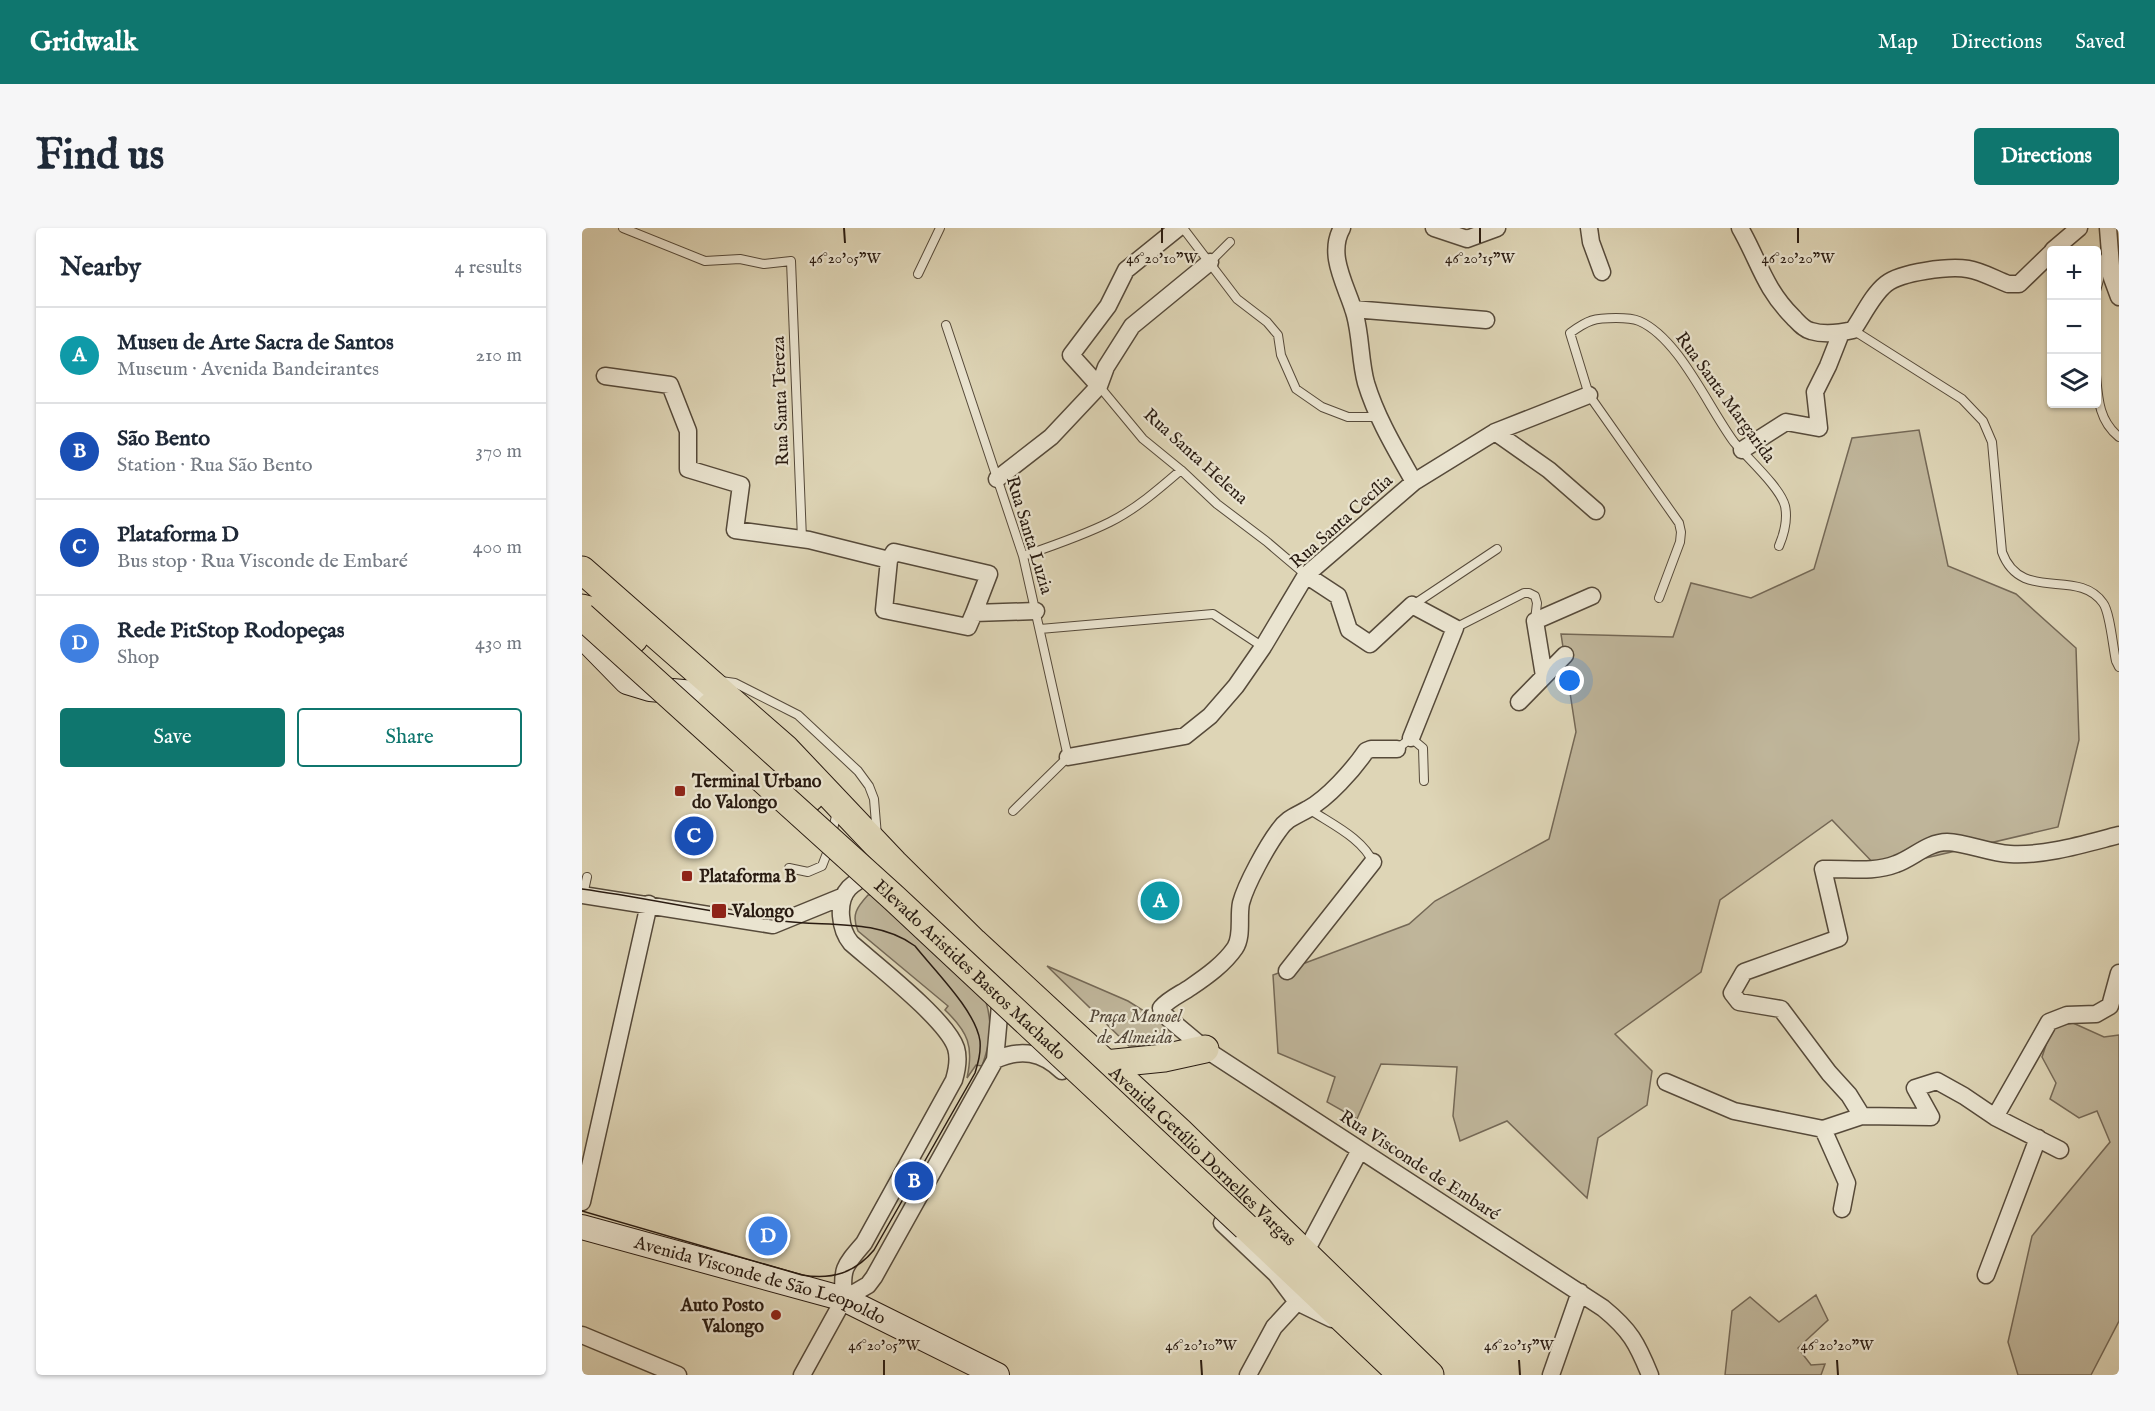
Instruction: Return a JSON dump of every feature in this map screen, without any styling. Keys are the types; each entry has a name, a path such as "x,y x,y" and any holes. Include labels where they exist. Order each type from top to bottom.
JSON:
{"main road":[{"path":"582,570 699,685"},
{"path":"582,608 601,613 699,685"},
{"name":"Elevado Aristides Bastos Machado","path":"582,616 894,898 1402,1375"},
{"path":"582,636 627,682 650,689 699,685"},
{"name":"Avenida Getúlio Dornelles Vargas","path":"699,685 888,856 1002,969 1188,1140 1430,1375"},
{"path":"1105,1064 1164,1058 1204,1049"},
{"name":"Avenida Visconde de São Leopoldo","path":"582,1227 844,1299 997,1375"}],"street":[{"name":"Rua Santa Helena","path":"1099,386 1071,355 1108,306 1126,270 1178,228"},
{"path":"1342,228 1336,250 1338,268 1353,309 1366,382 1379,417 1414,482"},
{"path":"1434,228 1467,239 1497,228"},
{"path":"1589,228 1591,242 1602,272"},
{"path":"1740,228 1768,287 1780,304 1803,327 1811,331 1847,332"},
{"path":"2058,246 2079,228"},
{"path":"2109,235 2112,278 2119,297"},
{"path":"1742,450 1786,422 1819,428 1815,392 1847,332 1886,284 1898,278 1954,268 1970,269 2008,284 2019,284 2047,256"},
{"path":"997,479 1051,437 1099,386 1106,368 1132,326 1210,262"},
{"path":"1353,309 1486,320"},
{"path":"605,376 670,385 688,431 688,469 741,486 735,530 802,539 889,560"},
{"name":"Rua Santa Cecília","path":"1068,757 1185,736 1217,708 1236,686 1263,647 1306,574 1414,482 1495,432 1588,395"},
{"path":"1495,432 1549,470 1596,511"},
{"path":"894,552 989,574 974,613 968,627 884,610 889,560 894,552"},
{"path":"1306,574 1338,596 1349,630 1370,644 1412,605 1455,628 1411,738"},
{"path":"1544,676 1535,621 1592,596"},
{"path":"974,613 1036,611"},
{"path":"1519,702 1565,655"},
{"path":"1309,809 1342,781 1365,751 1371,748 1396,749"},
{"name":"Rua Visconde de Embaré","path":"1309,809 1293,815 1279,829 1260,862 1242,900 1236,946 1218,968 1167,1001 1161,1008 1162,1013 1204,1049 1580,1292 1622,1323 1633,1336 1650,1375"},
{"path":"1862,1116 1849,1095 1823,1066 1781,1009 1739,1002 1732,993 1744,972 1839,938 1823,869 1879,869 1899,864 1926,848 1945,842 2011,854 2115,839"},
{"path":"583,895 773,925 844,896 888,856"},
{"path":"1287,971 1374,866"},
{"path":"844,896 842,918 845,936 942,1026 953,1042 957,1059 954,1080 864,1243 842,1275 844,1299"},
{"path":"582,1202 649,904"},
{"path":"802,1375 844,1299 868,1285 874,1277 995,1060 1002,969"},
{"path":"1995,1117 2049,1022 2067,1015 2096,1014 2110,1006 2119,973"},
{"path":"995,1060 1020,1052 1044,1057 1267,1266 1297,1302 1352,1329"},
{"path":"1666,1082 1734,1111 1823,1129 1862,1116 1931,1117 1915,1088 1937,1081 1995,1117 2060,1150"},
{"path":"1823,1129 1847,1183 1842,1209"},
{"path":"1986,1275 2038,1138"},
{"path":"1305,1253 1360,1150"},
{"path":"1551,1375 1580,1292"},
{"path":"1248,1375 1274,1327 1297,1302"},
{"path":"582,1335 678,1375"}],"lane":[{"name":"Rua Santa Tereza","path":"623,228 705,261 740,259 764,264 791,261 802,539"},
{"path":"918,274 940,228"},
{"path":"1183,228 1237,299 1268,322 1278,335 1281,355 1296,389 1322,407 1348,417 1379,417"},
{"path":"2101,272 2109,235"},
{"path":"1210,262 1230,242"},
{"name":"Rua Santa Margarida","path":"1659,598 1680,542 1679,524 1588,395 1570,333 1587,321 1599,318 1636,319 1665,339 1742,450 1782,496 1786,508 1786,521 1779,546"},
{"name":"Rua Santa Luzia","path":"946,326 1023,556 1068,757"},
{"path":"1847,332 1962,399 1983,421 1992,442 2002,552 2007,564 2015,574 2026,579 2080,588 2095,594 2105,605 2119,667"},
{"name":"Rua Santa Helena","path":"1099,386 1143,439 1217,504 1306,574"},
{"path":"2100,408 2106,424 2119,437"},
{"path":"1023,556 1072,539 1112,521 1148,498 1181,470"},
{"path":"1412,605 1497,549"},
{"path":"1455,628 1524,593 1535,596 1537,603 1535,621"},
{"path":"1040,629 1213,614 1263,647"},
{"path":"699,685 735,683 798,714 858,771 869,786 888,856"},
{"path":"1396,749 1411,738 1423,748 1424,781"},
{"path":"1013,811 1068,757"},
{"path":"1309,809 1352,837 1364,849 1374,866"},
{"path":"789,868 808,872 822,866 829,848 837,812"},
{"path":"583,895 587,877"}],"green space":[{"path":"1919,430 1948,566 2016,594 2076,648 2079,740 2058,827 1879,869 1832,820 1720,900 1701,972 1615,1034 1652,1071 1647,1105 1598,1138 1587,1198 1507,1121 1460,1141 1453,1116 1457,1067 1381,1064 1357,1119 1327,1102 1335,1077 1278,1053 1273,975 1409,924 1435,901 1549,839 1576,732 1561,634 1673,637 1691,583 1751,598 1814,569 1852,438"},
{"path":"868,895 873,895 986,1002 990,1027 987,1050 982,1066 976,1065 967,1078 970,1057 967,1040 959,1025 945,1010 948,1006 858,931 855,920 856,912"},
{"name":"Praça Manoel de Almeida","path":"1047,966 1128,1001 1171,1028 1171,1039 1154,1046 1129,1046"},
{"path":"2073,1023 2104,1037 2119,1035 2119,1321 2091,1375 2018,1375 2008,1342 2032,1236 2110,1142 2097,1111 2079,1118 2050,1099 2056,1083 2042,1057 2052,1027"},
{"path":"1816,1295 1828,1320 1798,1348 1811,1365 1825,1364 1821,1375 1725,1375 1732,1311 1750,1297 1779,1322"}],"tram line":[{"path":"582,889 757,918 868,927 900,937 915,946 963,1004 977,1029 980,1041 975,1073 874,1250 859,1264 842,1273 823,1276 802,1275 582,1211"}],"place":[{"name":"Terminal Urbano do Valongo","path":"680,791"},
{"name":"Plataforma D","path":"694,836"},
{"name":"Plataforma B","path":"687,876"},
{"name":"Museu de Arte Sacra de Santos","path":"1160,901"},
{"name":"Valongo","path":"719,911"},
{"name":"São Bento","path":"914,1181"},
{"name":"Rede PitStop Rodopeças","path":"768,1236"},
{"name":"Auto Posto Valongo","path":"776,1315"}]}
